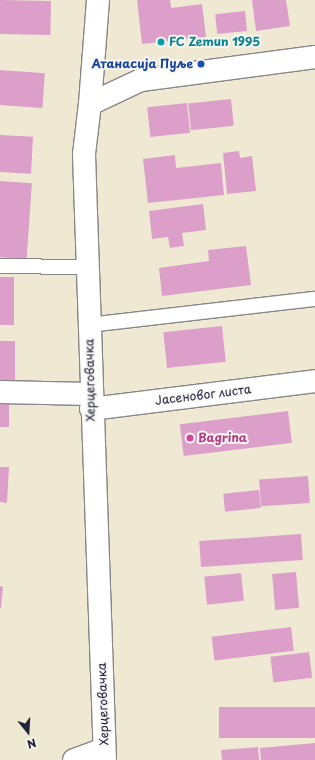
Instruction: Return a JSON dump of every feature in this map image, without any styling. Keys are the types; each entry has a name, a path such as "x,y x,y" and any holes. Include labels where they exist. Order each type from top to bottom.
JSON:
{"street":[{"name":"Херцеговачка","path":"98,0 90,104 84,154 90,401 105,755"},
{"path":"90,104 141,80 315,57"},
{"name":"Јасеновог листа","path":"0,392 90,401 315,381"},
{"path":"74,760 105,755"}],"lane":[{"path":"0,266 87,267"},
{"path":"89,325 315,299"}],"building":[{"path":"0,0 51,1 50,35 0,34"},
{"path":"137,0 170,0 171,8 202,4 206,37 142,44"},
{"path":"252,0 286,0 290,26 256,31"},
{"path":"245,11 247,31 217,34 215,14"},
{"path":"0,70 45,73 42,108 0,105"},
{"path":"231,99 234,126 191,130 188,103"},
{"path":"187,103 190,133 150,137 147,107"},
{"path":"0,135 33,137 31,174 0,172"},
{"path":"239,151 240,158 252,156 256,191 227,194 223,153"},
{"path":"175,155 176,168 221,163 224,195 148,203 143,159"},
{"path":"0,181 32,183 27,259 0,257"},
{"path":"203,204 206,230 182,233 184,246 170,248 168,237 152,239 149,211"},
{"path":"246,246 251,285 162,296 159,268 209,261 208,250"},
{"path":"0,277 14,277 14,325 0,325"},
{"path":"222,326 226,362 167,368 163,332"},
{"path":"0,341 15,341 15,380 0,380"},
{"path":"0,396 9,396 9,427 0,427"},
{"path":"288,411 292,443 184,456 180,424"},
{"path":"0,467 9,467 7,503 0,502"},
{"path":"308,476 310,503 261,506 259,479"},
{"path":"259,490 261,508 225,512 223,494"},
{"path":"301,534 303,560 201,567 199,541"},
{"path":"296,572 299,608 275,610 272,574"},
{"path":"241,573 244,601 207,605 204,577"},
{"path":"0,586 3,587 1,608 0,608"},
{"path":"291,627 294,651 215,661 212,637"},
{"path":"309,652 312,678 273,683 270,657"},
{"path":"219,707 315,707 315,738 219,738"},
{"path":"315,743 315,760 261,760 260,748"},
{"path":"258,747 259,760 222,760 221,750"}],"place":[{"name":"FC Zemun 1995","path":"161,42"},
{"name":"Атанасија Пуље","path":"201,64"},
{"name":"Bagrina","path":"190,438"}]}
